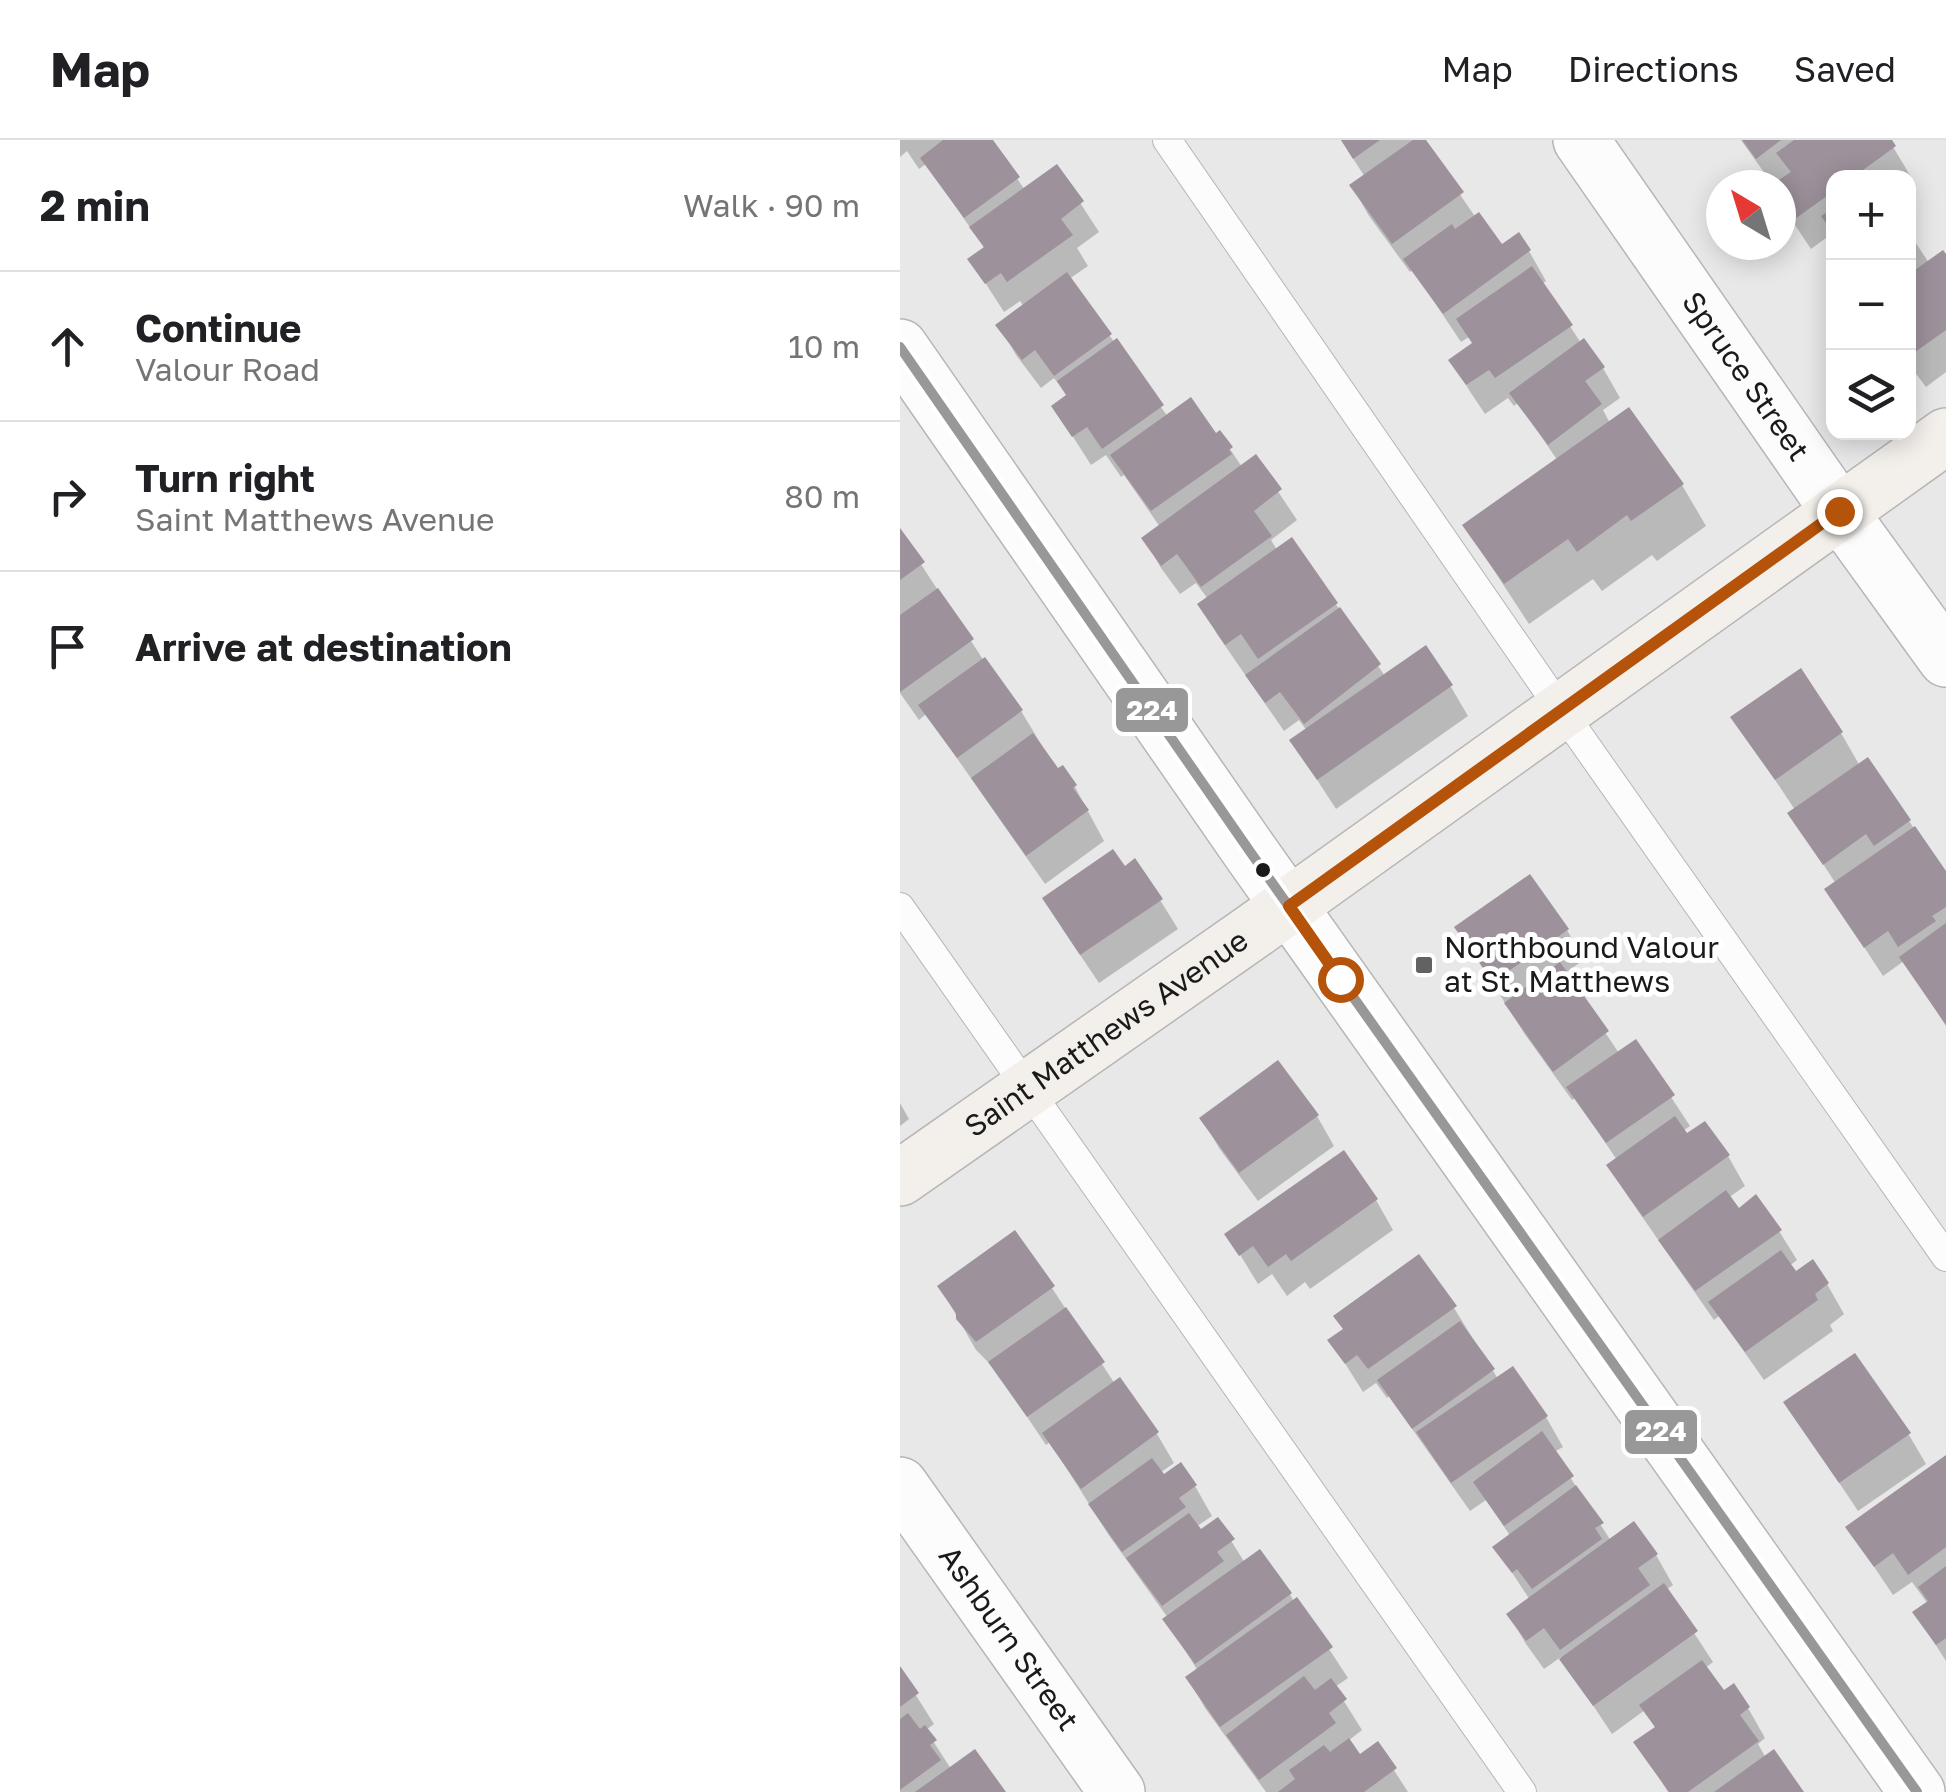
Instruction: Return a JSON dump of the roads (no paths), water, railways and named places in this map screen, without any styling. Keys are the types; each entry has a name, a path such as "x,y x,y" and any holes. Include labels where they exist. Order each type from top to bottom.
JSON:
{"street":[{"name":"Spruce Street","path":"1581,140 1946,659"},
{"path":"900,348 1289,906 1917,1792"},
{"name":"Saint Matthews Avenue","path":"900,1178 1289,906 1946,436"},
{"name":"Ashburn Street","path":"900,1485 1117,1792"}],"lane":[{"path":"1167,140 1560,710 1946,1257"},
{"path":"900,906 1522,1792"}],"place":[{"name":"Northbound Valour at St. Matthews","path":"1424,965"}]}
